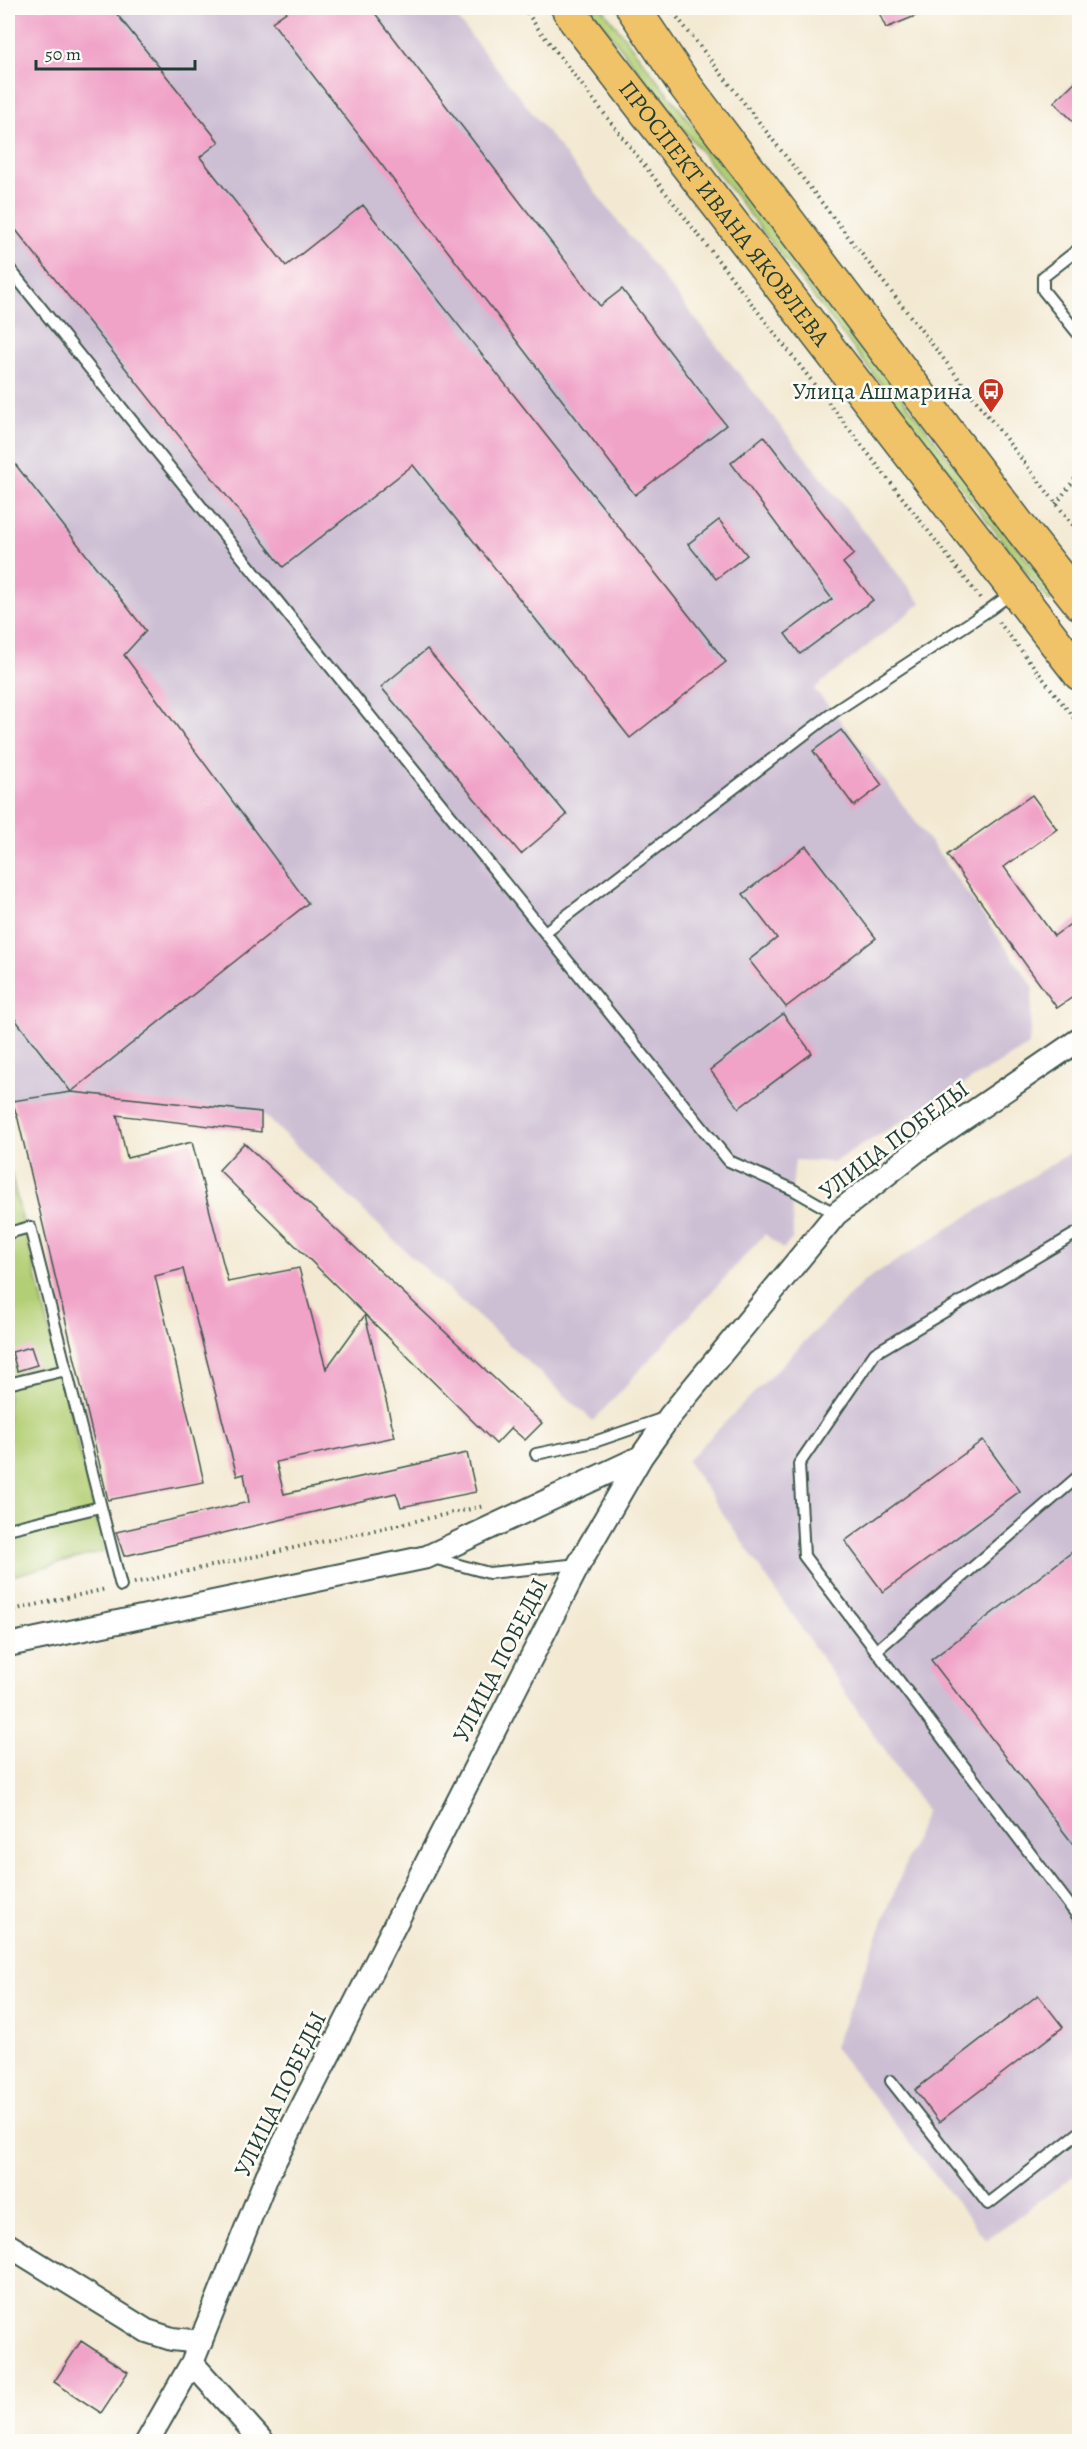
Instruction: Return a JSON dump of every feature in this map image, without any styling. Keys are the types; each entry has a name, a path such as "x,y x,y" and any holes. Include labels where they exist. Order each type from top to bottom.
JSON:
{"main road":[{"name":"ПРОСПЕКТ ИВАНА ЯКОВЛЕВА","path":"568,8 770,275 1002,600 1073,654"},
{"name":"ПРОСПЕКТ ИВАНА ЯКОВЛЕВА","path":"633,8 684,84 1022,530 1080,603"}],"street":[{"name":"УЛИЦА ПОБЕДЫ","path":"147,2442 196,2353 267,2176 579,1564 641,1457 670,1416 836,1214 919,1149 1080,1039"},
{"path":"8,1645 427,1557 641,1457"},
{"path":"8,2245 147,2331 172,2339 196,2353 263,2442"}],"lane":[{"path":"1080,248 1043,277 1043,290 1080,336"},
{"path":"8,267 729,1161 792,1189 836,1214"},
{"path":"544,932 834,712 1002,600"},
{"path":"8,1233 30,1227 121,1586"},
{"path":"1080,1231 875,1353 799,1464 804,1556 1080,1919"},
{"path":"8,1384 66,1370"},
{"path":"536,1454 594,1442 670,1416"},
{"path":"877,1650 1080,1475"},
{"path":"8,1529 100,1507"},
{"path":"427,1557 489,1572 579,1564"},
{"path":"891,2081 988,2204 1080,2132"}],"path":[{"path":"524,8 537,27 1002,600 1080,726"},
{"path":"670,8 1080,534"},
{"path":"1056,504 1080,472"},
{"path":"8,1611 480,1506 526,1510"}],"shaded area":[{"path":"8,8 449,8 921,603 814,689 834,712 943,859 1033,986 1029,1045 834,1162 795,1160 792,1189 793,1238 783,1249 765,1234 593,1421 398,1244 261,1112 71,1092 12,1101 8,1097"},
{"path":"1079,1147 1079,2172 986,2240 834,2047 926,1811 687,1461 864,1281"}],"green space":[{"path":"591,8 602,8 1055,596 1050,602 600,21"},
{"path":"8,1162 104,1551 8,1577"}],"building":[{"path":"8,8 112,8 219,142 200,157 286,266 363,205 726,662 630,738 413,465 283,567 8,220"},
{"path":"292,8 371,8 600,306 622,289 726,425 635,495 272,22"},
{"path":"877,8 935,8 886,28"},
{"path":"1080,77 1080,128 1054,102"},
{"path":"764,436 854,554 843,563 873,600 800,654 785,634 832,599 731,463"},
{"path":"8,455 146,631 124,655 308,903 71,1092 8,1010"},
{"path":"719,520 747,555 716,579 688,544"},
{"path":"427,649 567,815 521,854 381,687"},
{"path":"841,730 882,785 854,806 813,751"},
{"path":"1032,795 1057,829 1004,867 1054,936 1080,917 1080,992 1057,1008 947,855"},
{"path":"806,846 876,938 786,1007 749,960 777,938 743,894"},
{"path":"783,1014 812,1053 739,1108 710,1070"},
{"path":"71,1092 261,1112 261,1132 117,1115 127,1158 192,1142 228,1282 299,1268 326,1369 365,1315 395,1437 276,1462 284,1494 467,1453 476,1492 401,1507 396,1493 124,1556 116,1532 249,1502 244,1474 237,1476 183,1269 155,1276 204,1482 108,1500 12,1101"},
{"path":"244,1143 542,1423 525,1440 511,1428 496,1444 219,1170"},
{"path":"31,1347 37,1365 17,1371 12,1352"},
{"path":"983,1440 1020,1491 883,1592 845,1541"},
{"path":"1080,1546 1080,1853 931,1660"},
{"path":"1038,1995 1063,2027 939,2122 915,2090"},
{"path":"81,2341 128,2372 101,2413 54,2382"}],"place":[{"name":"Улица Ашмарина","path":"991,414"}]}
